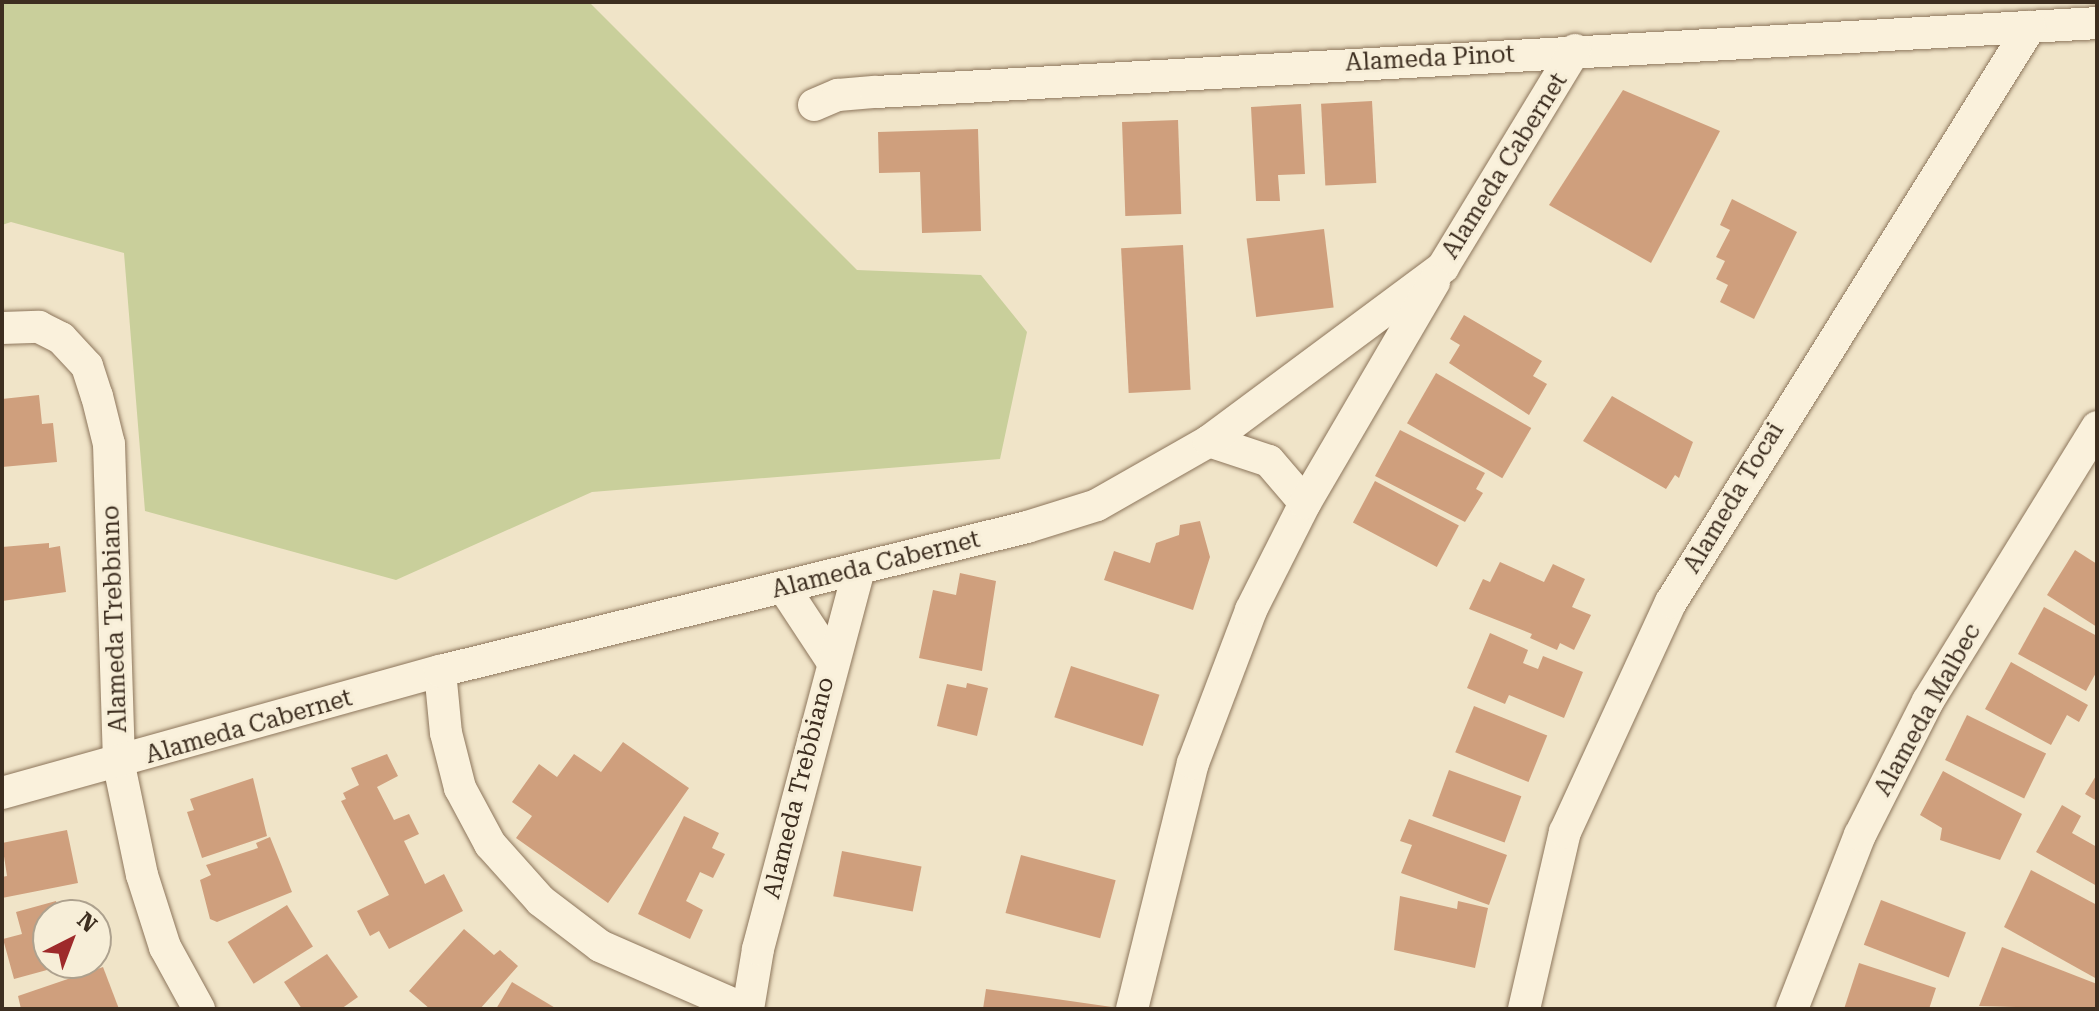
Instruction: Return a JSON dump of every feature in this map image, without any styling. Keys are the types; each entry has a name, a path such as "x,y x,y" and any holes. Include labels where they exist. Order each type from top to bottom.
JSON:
{"street":[{"name":"Alameda Pinot","path":"814,105 838,95 876,92 1575,50 2097,23"},
{"name":"Alameda Tocai","path":"1524,1009 1565,832 1671,602 2030,27"},
{"name":"Alameda Cabernet","path":"2,793 119,765 440,671 784,588 1097,505 1209,441 1443,267 1575,50"},
{"path":"1132,1009 1193,763 1251,610 1305,503 1443,267"},
{"name":"Alameda Trebbiano","path":"2,328 39,327 61,338 87,366 97,396 109,444 119,765 142,875 165,947 199,1009"},
{"name":"Alameda Malbec","path":"1792,1009 1860,835 1928,701 2097,427"},
{"path":"1209,441 1269,461 1305,503"},
{"name":"Alameda Trebbiano","path":"746,1009 758,949 832,661 859,569"},
{"path":"784,588 832,661"},
{"path":"440,671 446,733 460,788 490,844 541,901 600,946 746,1009"}],"green space":[{"path":"2,2 589,2 857,270 981,275 1027,332 1000,459 592,492 396,580 145,511 124,253 11,222 2,225"}],"building":[{"path":"1623,90 1720,131 1651,263 1549,205"},
{"path":"1372,101 1376,183 1325,186 1321,104"},
{"path":"1301,104 1305,174 1278,175 1280,201 1256,201 1251,107"},
{"path":"1178,120 1181,214 1125,216 1122,122"},
{"path":"978,129 981,231 922,233 920,172 879,173 878,132"},
{"path":"1732,199 1797,232 1754,319 1720,302 1728,285 1716,279 1725,261 1716,257 1730,230 1720,225"},
{"path":"1324,229 1334,307 1256,317 1247,239"},
{"path":"1183,245 1191,390 1129,393 1121,248"},
{"path":"1464,315 1542,361 1533,376 1547,384 1529,415 1449,363 1460,345 1450,339"},
{"path":"1436,373 1531,428 1502,478 1407,423"},
{"path":"39,395 42,424 53,423 57,462 2,467 2,399"},
{"path":"1612,396 1693,442 1679,478 1675,475 1666,489 1583,441"},
{"path":"1400,430 1485,473 1476,489 1483,493 1465,522 1375,476"},
{"path":"1375,481 1459,526 1437,567 1353,522"},
{"path":"1200,521 1210,557 1193,610 1104,580 1114,551 1150,563 1156,543 1179,535 1180,525"},
{"path":"49,543 49,548 60,546 66,592 2,601 2,547"},
{"path":"2075,550 2097,564 2097,627 2047,595"},
{"path":"1500,562 1544,582 1553,564 1585,579 1572,607 1591,615 1574,650 1560,643 1557,650 1530,638 1532,634 1469,609 1483,579 1490,582"},
{"path":"960,573 996,581 982,671 919,658 933,590 956,595"},
{"path":"2044,607 2097,636 2097,671 2086,691 2018,654"},
{"path":"1490,633 1528,650 1523,663 1538,669 1543,656 1583,672 1564,718 1509,695 1505,704 1467,688"},
{"path":"2011,662 2088,705 2079,722 2067,715 2051,745 1985,709"},
{"path":"1071,666 1159,695 1143,746 1054,717"},
{"path":"967,683 988,688 977,736 937,726 947,684 966,688"},
{"path":"1474,706 1547,736 1529,782 1455,752"},
{"path":"1967,715 2046,754 2024,799 1945,760"},
{"path":"623,742 689,788 608,903 516,838 532,816 512,802 539,764 557,777 574,754 601,772"},
{"path":"387,754 398,776 377,787 394,820 409,814 419,834 404,841 425,884 444,874 463,911 389,949 379,931 370,936 357,911 389,895 341,801 346,799 343,793 359,785 351,768"},
{"path":"1449,770 1521,796 1505,842 1432,816"},
{"path":"1943,771 2022,814 2000,860 1940,840 1942,828 1920,815"},
{"path":"2097,774 2097,801 2085,794"},
{"path":"253,778 267,836 202,858 187,812 194,810 190,799"},
{"path":"2062,805 2081,816 2072,833 2097,847 2097,886 2036,852"},
{"path":"684,816 719,833 712,848 725,854 713,878 700,872 686,901 703,910 690,939 638,914"},
{"path":"1409,819 1507,855 1489,905 1401,873 1412,845 1400,841"},
{"path":"67,830 78,883 2,898 2,877 7,876 2,843"},
{"path":"270,837 292,892 217,922 210,919 200,880 211,875 206,865 258,848 256,843"},
{"path":"842,851 922,866 913,912 833,896"},
{"path":"1021,855 1116,880 1100,938 1005,913"},
{"path":"2031,870 2097,905 2097,979 2004,927"},
{"path":"1400,896 1457,909 1458,901 1488,908 1475,968 1394,950"},
{"path":"1881,900 1966,933 1949,977 1864,945"},
{"path":"287,905 313,947 254,984 228,942"},
{"path":"32,908 32,974 14,979 3,939 22,934 16,912"},
{"path":"464,929 494,955 500,950 518,966 480,1009 430,1009 409,991"},
{"path":"2002,947 2097,984 2095,1009 1979,1006"},
{"path":"327,954 358,997 341,1009 302,1009 284,982"},
{"path":"1859,963 1936,988 1929,1009 1844,1009"},
{"path":"68,979 108,979 119,1009 21,1009 18,996"},
{"path":"512,982 557,1009 496,1009"},
{"path":"986,989 1112,1007 1112,1009 983,1009"}]}
